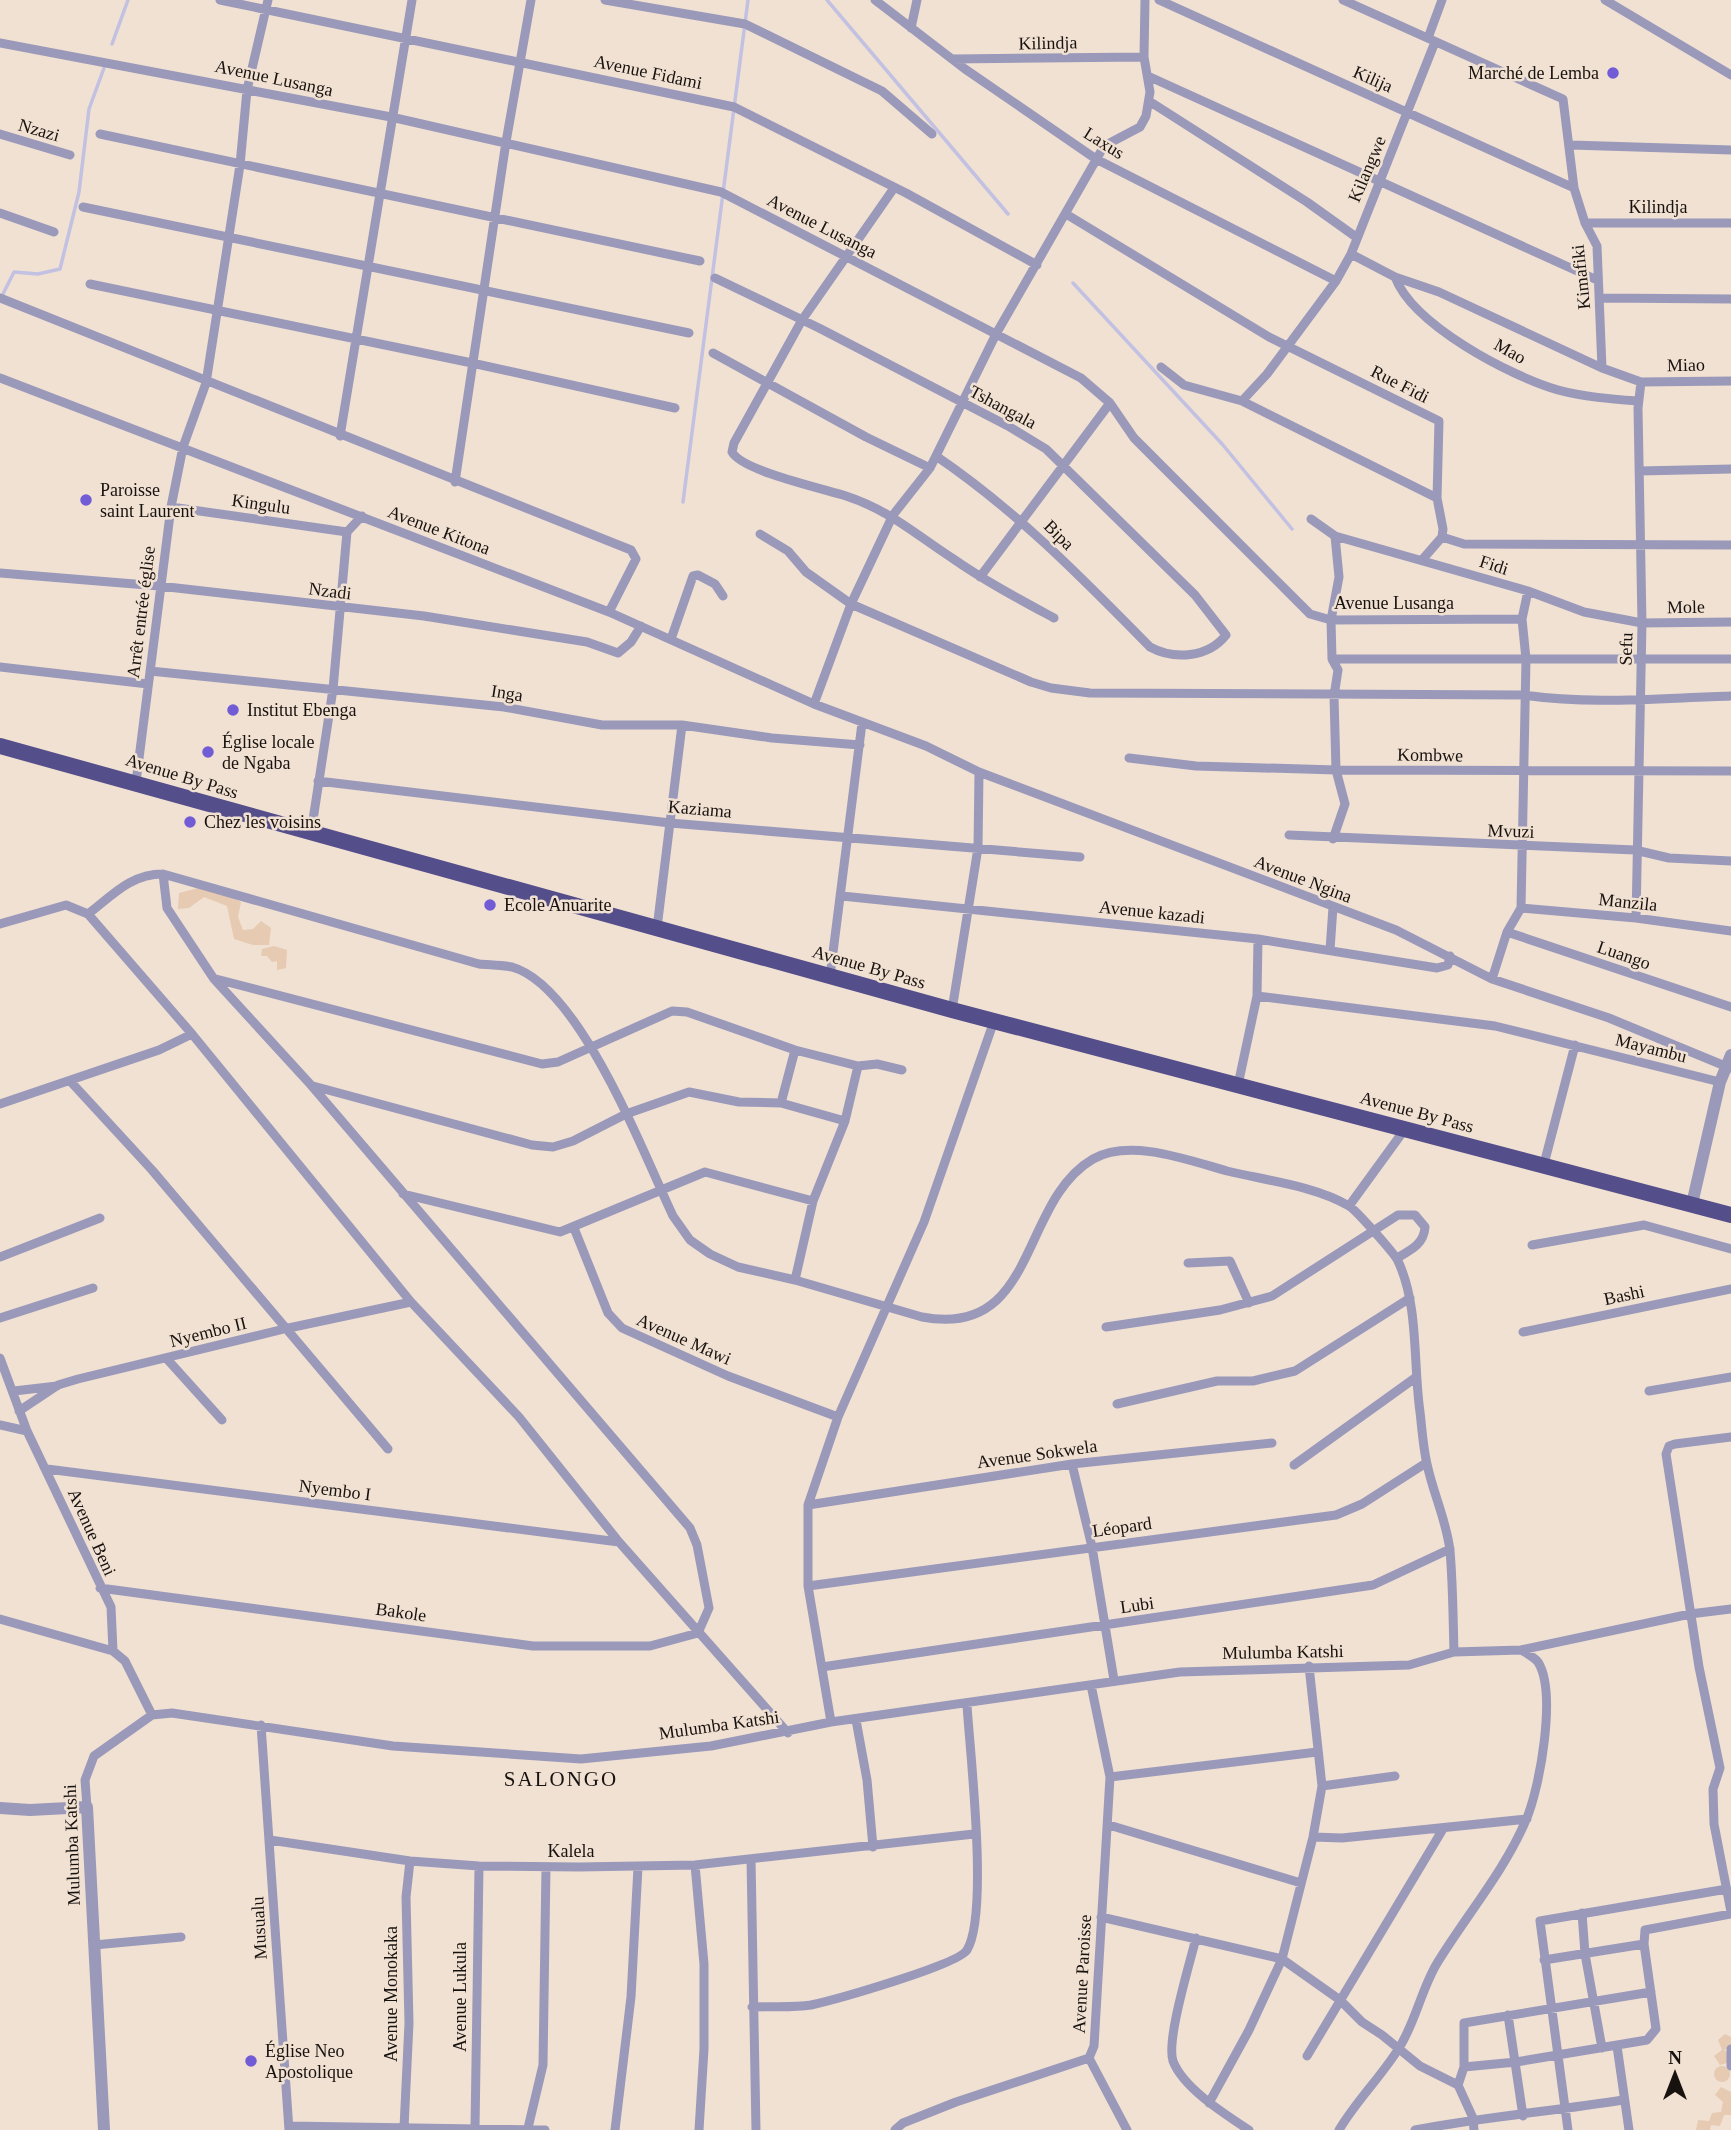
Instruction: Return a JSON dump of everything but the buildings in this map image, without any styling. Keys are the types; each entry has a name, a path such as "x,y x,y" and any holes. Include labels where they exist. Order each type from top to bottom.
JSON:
{"highway":[{"name":"Avenue By Pass","path":"0,746 952,1010 1731,1215"}],"street":[{"name":"Avenue Fidami","path":"220,0 267,4 407,38 734,107 894,188 1037,265"},
{"path":"340,436 412,0"},
{"path":"455,482 506,142 531,0"},
{"path":"606,0 745,24 882,91 932,134"},
{"name":"Laxus","path":"875,0 911,29 1096,159 1336,281"},
{"path":"911,29 917,0"},
{"path":"814,704 851,604 893,515 930,468 996,334 1104,146 1140,127 1149,101 1150,77 1144,57 1145,0"},
{"name":"Kilija","path":"1159,0 1574,188"},
{"path":"1343,0 1431,40"},
{"name":"Kilangwe","path":"1242,401 1267,374 1285,345 1336,281 1351,254 1409,113 1442,0"},
{"path":"1605,0 1731,75"},
{"name":"Arrêt entrée église","path":"136,782 171,507 183,447 206,383 240,165 247,90 267,4"},
{"name":"Kimafiki","path":"1431,40 1563,99 1571,145 1574,188 1585,223 1597,246 1602,368"},
{"name":"Avenue Lusanga","path":"0,43 391,117 721,192 1067,369 1110,403 1134,438 1197,498 1301,608 1331,620 1522,619"},
{"name":"Kilindja","path":"953,59 1144,57"},
{"path":"1150,77 1378,183 1597,279"},
{"path":"1149,101 1307,202 1356,237"},
{"name":"Nzazi","path":"0,134 70,155"},
{"path":"100,134 700,261"},
{"path":"1571,145 1731,150"},
{"path":"894,188 803,320 734,443 735,457 893,515 980,577 1054,618"},
{"path":"83,207 689,333"},
{"path":"0,213 54,232"},
{"name":"Rue Fidi","path":"1066,214 1285,345 1439,421 1437,498 1442,537"},
{"name":"Kilindja","path":"1585,223 1731,223"},
{"name":"Mao","path":"1351,254 1395,277 1439,292 1602,368 1641,382"},
{"name":"Mao","path":"1395,277 1400,291 1435,324 1517,374 1583,396 1638,401"},
{"name":"Tshangala","path":"715,278 803,320 1008,426 1046,449 1195,595 1226,632 1220,642 1209,649 1186,655 1165,655 1150,648"},
{"path":"89,284 675,408"},
{"path":"0,298 206,383 631,550 636,559 609,612"},
{"path":"1600,299 1731,299"},
{"path":"713,353 930,468"},
{"path":"1161,367 1189,387 1242,401 1437,498"},
{"name":"Avenue Kitona","path":"0,378 609,612 862,723"},
{"name":"Miao","path":"1641,382 1731,381"},
{"name":"Sefu","path":"1636,918 1635,849 1641,771 1642,623 1638,401 1641,382"},
{"path":"980,577 1024,522 1110,403"},
{"name":"Bipa","path":"936,456 988,491 1024,522 1150,648"},
{"path":"1639,471 1731,469"},
{"name":"Kingulu","path":"171,507 347,532"},
{"path":"311,832 332,689 347,532 362,516"},
{"path":"1311,519 1335,536 1339,577 1331,620 1332,659 1338,670 1334,696 1336,770 1345,804 1333,839"},
{"path":"760,534 788,551 806,572 851,604 1051,688 1090,693 1522,695 1562,700 1640,701 1731,696"},
{"name":"Fidi","path":"1335,536 1528,591 1584,612 1642,623"},
{"path":"1422,559 1442,537 1464,544 1731,545"},
{"name":"Nzadi","path":"0,573 159,586 424,616 587,642 618,653 631,642 641,626"},
{"path":"671,639 694,576 698,575 715,584 723,596"},
{"path":"1492,979 1507,932 1521,908 1522,695 1525,659 1522,619 1528,591"},
{"name":"Mole","path":"1642,623 1731,622"},
{"path":"1332,659 1731,659"},
{"path":"0,667 148,684"},
{"name":"Inga","path":"150,671 504,707 602,725 682,725 772,738 860,745"},
{"path":"830,975 850,838 862,723"},
{"name":"Avenue Ngina","path":"862,723 926,746 979,772 1396,930 1492,979 1609,1018 1729,1063"},
{"path":"657,928 682,725"},
{"name":"Kombwe","path":"1129,758 1196,766 1336,770 1731,771"},
{"path":"952,1010 978,848 979,772"},
{"name":"Kaziama","path":"318,781 670,823 1080,857"},
{"name":"Mvuzi","path":"1289,835 1523,847 1635,849 1669,858 1731,861"},
{"path":"88,914 118,888 151,874 163,874 480,964 513,968 540,985 560,1004 591,1046 673,1216 691,1240 710,1254 738,1267 795,1280 885,1308 939,1321 978,1313 999,1301 1021,1270 1062,1184 1079,1169 1110,1152 1146,1153 1181,1160 1318,1192 1349,1206 1397,1258 1410,1298 1415,1378 1426,1464 1450,1549 1454,1652"},
{"path":"163,874 167,908 214,979 311,1085 690,1528 697,1545 709,1608 698,1633"},
{"name":"Avenue kazadi","path":"842,897 1258,939 1437,968 1448,965 1450,956"},
{"path":"0,924 66,905 88,914 192,1034 411,1302 519,1417 619,1542 788,1733"},
{"path":"1330,950 1333,907"},
{"name":"Manzila","path":"1521,908 1636,918 1731,931"},
{"name":"Luango","path":"1507,932 1731,1007"},
{"path":"1238,1085 1257,996 1258,939"},
{"path":"214,979 542,1064 558,1062 672,1011 687,1012 794,1050 858,1066 877,1064 902,1070"},
{"name":"Mayambu","path":"1257,996 1495,1026 1720,1082"},
{"path":"831,1722 808,1587 808,1505 838,1416 937,1188 994,1021"},
{"path":"0,1104 159,1050 192,1034"},
{"path":"1544,1164 1575,1045"},
{"path":"781,1102 794,1050"},
{"path":"1692,1204 1720,1082 1729,1063"},
{"path":"795,1280 813,1201 845,1121 858,1066"},
{"path":"71,1082 152,1170 388,1449"},
{"path":"311,1085 532,1145 553,1147 573,1141 626,1114 689,1092 739,1102 781,1102 845,1121"},
{"path":"1349,1206 1405,1129"},
{"path":"401,1193 560,1232 698,1174 714,1172 813,1201"},
{"path":"1106,1327 1249,1303 1272,1296 1371,1231 1406,1213 1421,1219 1425,1227 1422,1241 1397,1258"},
{"path":"0,1256 100,1218"},
{"path":"1532,1245 1644,1225 1731,1249"},
{"name":"Avenue Mawi","path":"574,1228 608,1313 622,1328 728,1376 838,1416"},
{"path":"1188,1262 1230,1261 1249,1303"},
{"path":"0,1318 93,1288"},
{"name":"Bashi","path":"1523,1332 1731,1289"},
{"path":"1118,1404 1216,1381 1254,1381 1295,1371 1410,1298"},
{"name":"Nyembo II","path":"19,1411 58,1385 284,1329 411,1302"},
{"name":"Avenue Beni","path":"0,1358 27,1432 111,1607 113,1651"},
{"path":"167,1359 222,1419"},
{"path":"1649,1391 1731,1377"},
{"path":"1294,1465 1415,1378"},
{"path":"13,1391 58,1385"},
{"path":"0,1425 27,1432"},
{"path":"1464,2067 1516,2062 1617,2046 1640,2042 1652,2036 1656,2029 1644,1944 1648,1927 1731,1913 1714,1824 1713,1789 1720,1768 1690,1614 1666,1454 1669,1446 1675,1444 1731,1437"},
{"name":"Avenue Sokwela","path":"808,1505 1072,1464 1272,1443"},
{"path":"1072,1464 1092,1547 1115,1680"},
{"name":"Léopard","path":"808,1587 1347,1512 1426,1464"},
{"name":"Nyembo I","path":"47,1469 619,1542"},
{"name":"Lubi","path":"822,1667 960,1644 1373,1586 1450,1549"},
{"name":"Bakole","path":"100,1588 533,1646 650,1646 698,1633"},
{"name":"Mulumba Katshi","path":"104,2130 85,1780 94,1756 152,1715 172,1713 393,1746 581,1759 711,1746 788,1733 831,1722 967,1705 1180,1672 1409,1665 1454,1652 1521,1650 1690,1614 1731,1609"},
{"path":"0,1619 113,1651 124,1661 152,1715"},
{"path":"1339,2130 1354,2105 1399,2048 1435,1968 1487,1888 1527,1819 1539,1767 1546,1709 1545,1683 1537,1661 1521,1650"},
{"path":"1209,2103 1249,2030 1282,1959 1313,1837 1322,1786 1309,1666"},
{"name":"Avenue Paroisse","path":"895,2130 903,2123 956,2102 1089,2058 1094,2046 1110,1777 1091,1685"},
{"path":"752,2007 809,2005 956,1959 966,1951 978,1900 967,1705"},
{"path":"856,1720 867,1780 873,1847"},
{"name":"Musualu","path":"261,1725 289,2128"},
{"path":"1110,1777 1317,1752"},
{"path":"1720,1768 1731,1763"},
{"path":"1322,1786 1395,1776"},
{"path":"0,1808 87,1807"},
{"path":"1313,1837 1443,1829 1527,1819"},
{"path":"1109,1825 1301,1883"},
{"path":"1307,2056 1443,1829"},
{"name":"Kalela","path":"270,1840 410,1861 479,1866 638,1867 751,1860 974,1834"},
{"path":"751,1860 756,2130"},
{"name":"Avenue Monokaka","path":"404,2129 409,2023 406,1897 410,1861"},
{"path":"695,1865 704,1964 704,2049 699,2130"},
{"name":"Avenue Lukula","path":"475,2129 479,1866"},
{"path":"528,2129 543,2065 546,1867"},
{"path":"615,2130 631,1997 638,1867"},
{"path":"1569,2130 1563,2110 1540,1921 1727,1889"},
{"path":"1582,1913 1585,1954 1602,2048"},
{"path":"1101,1917 1282,1959 1340,2000 1362,2022 1420,2066 1458,2085 1474,2118 1474,2130"},
{"path":"94,1945 181,1937"},
{"path":"1196,1938 1172,2052 1178,2069 1209,2103 1249,2130"},
{"path":"1544,1960 1644,1944"},
{"path":"1458,2085 1464,2067 1464,2023 1651,1992"},
{"path":"1508,2015 1522,2116"},
{"path":"1617,2046 1629,2130"},
{"path":"1731,2049 1731,2066"},
{"path":"1089,2058 1127,2130"},
{"path":"1415,2130 1474,2118 1522,2116 1623,2100"},
{"path":"289,2128 545,2130"}],"shaded area":[{"path":"202,887 224,892 241,902 238,917 243,930 253,929 261,921 271,928 269,945 253,945 234,939 227,906 204,897 189,908 178,909 179,893"},
{"path":"274,946 287,950 286,968 277,970 277,961 272,962 267,956 261,956 262,949"},
{"path":"1725,2034 1731,2037 1731,2047 1724,2050 1728,2053 1727,2063 1720,2065 1714,2056 1722,2050 1718,2040"},
{"path":"1722,2066 1730,2074 1722,2082 1714,2074"},
{"path":"1721,2087 1731,2092 1731,2115 1724,2115 1720,2126 1711,2125 1710,2130 1696,2130 1698,2120 1709,2121 1712,2113 1721,2112 1723,2102 1715,2095"}],"waterway":[{"path":"112,44 128,0"},
{"path":"683,502 748,0"},
{"path":"827,0 1008,214"},
{"path":"1,298 14,272 38,274 60,269 79,192 89,109 104,68"},
{"path":"1073,283 1223,445 1292,529"}],"place":[{"name":"Marché de Lemba","path":"1613,73"},
{"name":"Paroisse saint Laurent","path":"86,500"},
{"name":"Institut Ebenga","path":"233,710"},
{"name":"Église locale de Ngaba","path":"208,752"},
{"name":"Chez les voisins","path":"190,822"},
{"name":"Ecole Anuarite","path":"490,905"},
{"name":"Église Neo Apostolique","path":"251,2061"}],"district":[{"name":"SALONGO","path":"561,1779"}]}
